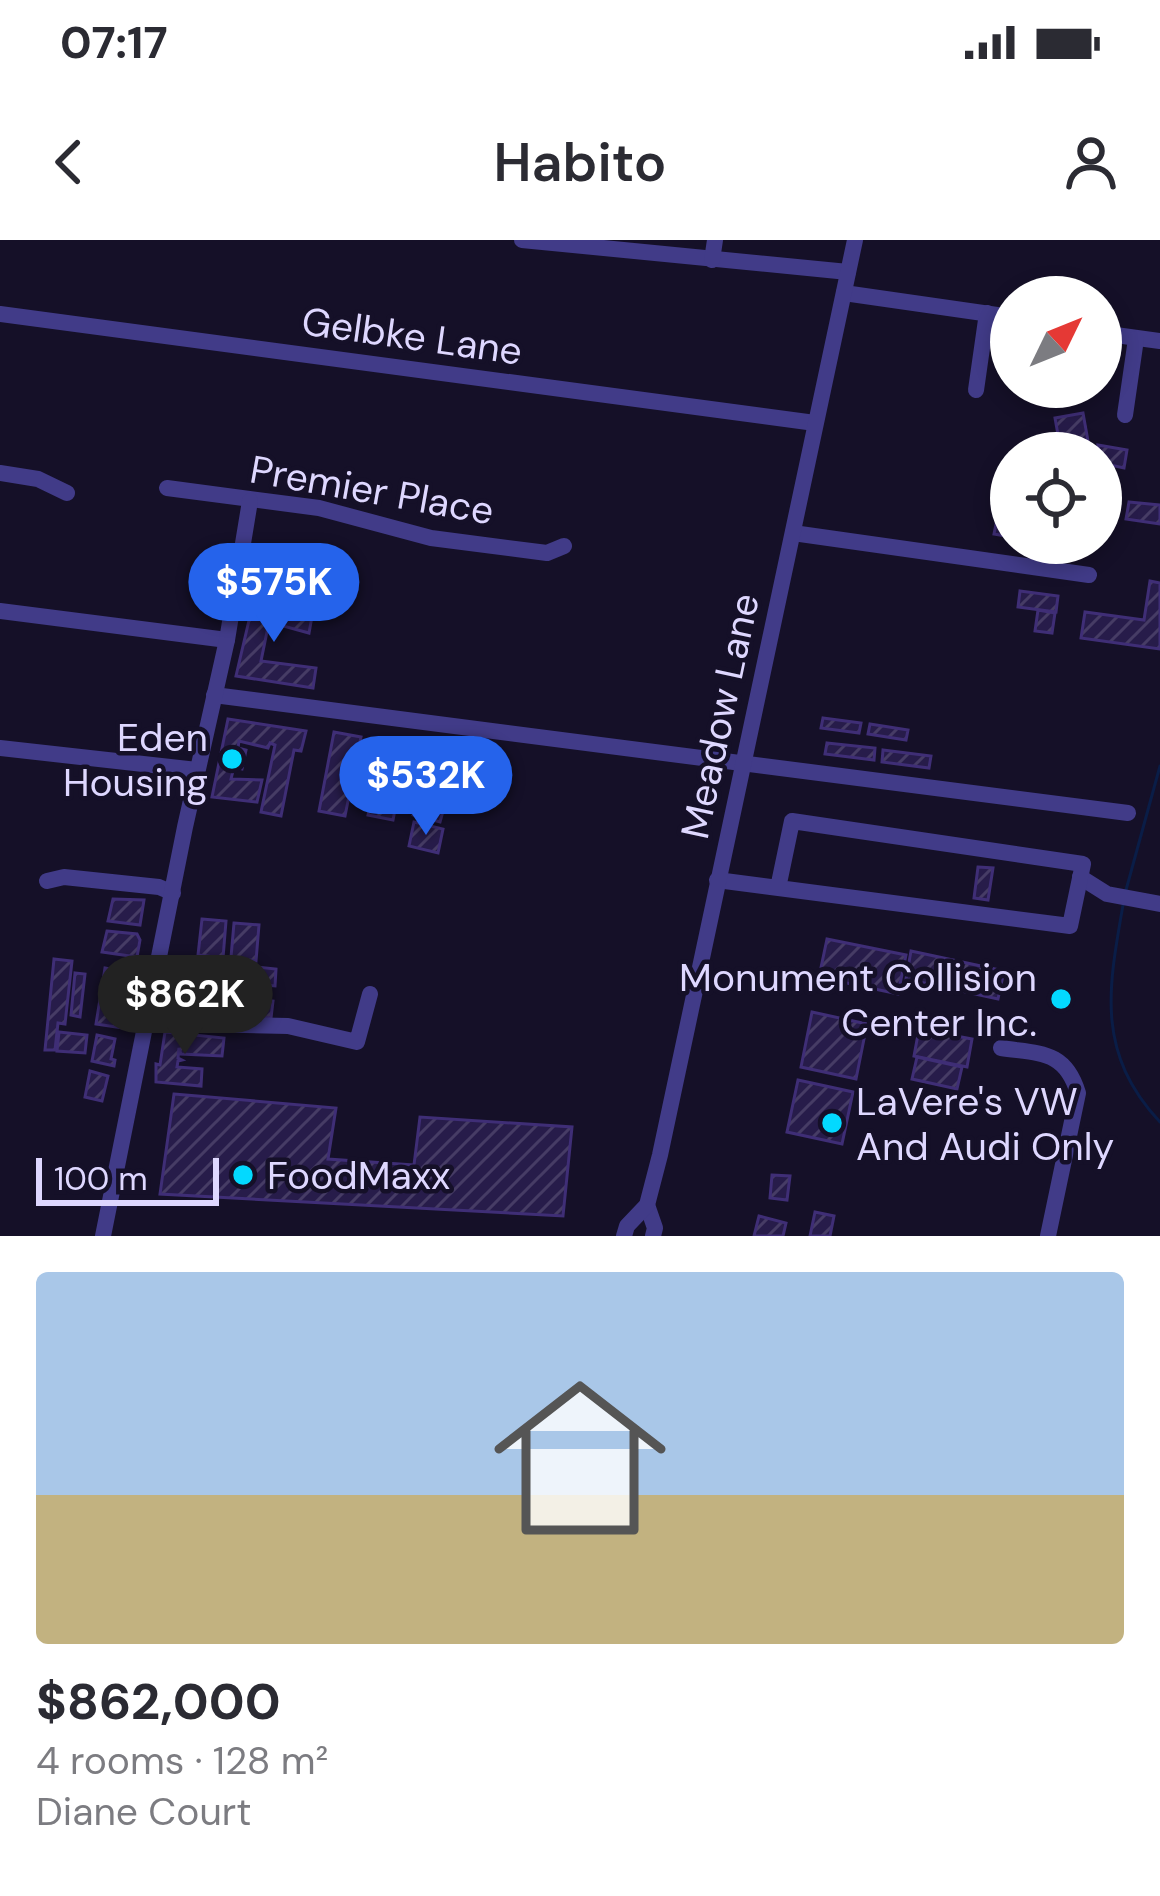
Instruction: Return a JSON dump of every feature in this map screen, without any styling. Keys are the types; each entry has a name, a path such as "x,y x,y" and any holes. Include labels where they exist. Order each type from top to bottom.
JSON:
{"street":[{"path":"522,240 848,272"},
{"path":"712,260 715,240"},
{"name":"Meadow Lane","path":"653,1236 647,1205 855,240"},
{"path":"844,292 990,314"},
{"path":"976,391 987,313"},
{"name":"Gelbke Lane","path":"0,314 815,423"},
{"path":"1122,337 1160,341"},
{"path":"1124,415 1136,339"},
{"path":"0,473 38,478 67,493"},
{"name":"Premier Place","path":"167,488 319,508 431,538 547,553 564,546"},
{"path":"103,1236 196,770 227,640 250,501"},
{"path":"793,533 1089,575"},
{"path":"0,611 227,640"},
{"path":"214,695 1128,813"},
{"path":"0,748 196,770"},
{"path":"717,880 778,888 1070,926 1083,864 792,821 778,888"},
{"path":"1080,877 1107,894 1160,904"},
{"path":"47,880 77,878 159,887 173,893"},
{"path":"147,1023 288,1026 357,1042 370,994"},
{"path":"1001,1048 1061,1061 1072,1074 1078,1093 1048,1236"},
{"name":"Meadow Lane","path":"624,1236 647,1205"}],"building":[{"path":"1083,413 1086,432 1058,432 1055,418"},
{"path":"1129,502 1160,505 1160,524 1126,519"},
{"path":"1150,581 1160,583 1160,649 1081,638 1085,612 1144,620"},
{"path":"1020,591 1058,596 1056,612 1018,607"},
{"path":"254,599 313,611 309,633 269,622 261,661 316,668 313,688 236,676"},
{"path":"1038,610 1055,613 1052,633 1035,631"},
{"path":"823,718 861,723 859,733 821,728"},
{"name":"Eden Housing","path":"228,719 306,731 301,751 294,750 281,816 261,812 275,745 270,743 268,748 239,741 238,748 246,750 242,769 234,767 231,779 262,780 257,802 212,797"},
{"path":"870,724 908,730 906,740 868,734"},
{"path":"334,732 361,737 345,816 319,811"},
{"path":"383,738 408,743 393,820 368,815"},
{"path":"827,743 875,748 874,760 825,754"},
{"path":"883,750 931,756 929,768 882,762"},
{"path":"419,790 447,797 440,822 413,815"},
{"path":"414,822 443,829 438,853 409,846"},
{"path":"978,867 993,868 988,900 974,898"},
{"path":"113,899 144,900 140,925 108,921"},
{"path":"202,919 226,921 223,958 198,955"},
{"path":"234,923 259,925 256,961 231,957"},
{"path":"107,931 137,934 137,957 102,952"},
{"path":"827,939 906,955 898,994 819,977"},
{"path":"911,951 1004,971 998,999 906,979"},
{"path":"54,959 72,961 65,1024 58,1023 55,1050 45,1050"},
{"path":"178,959 276,969 275,986 176,978"},
{"path":"105,968 132,973 129,985 123,984 129,989 125,1013 118,1015 124,1016 123,1028 96,1024"},
{"path":"75,973 85,974 80,1017 71,1015"},
{"path":"175,990 273,1001 271,1018 173,1009"},
{"path":"812,1012 867,1024 856,1079 801,1067"},
{"path":"919,1029 972,1039 967,1067 914,1056"},
{"path":"59,1032 87,1035 85,1053 57,1051"},
{"path":"165,1032 224,1038 222,1056 181,1054 179,1048 182,1060 177,1067 202,1069 201,1086 156,1082"},
{"path":"97,1035 115,1039 114,1066 92,1061"},
{"path":"917,1057 962,1067 957,1089 912,1079"},
{"path":"90,1071 108,1076 102,1101 85,1097"},
{"path":"798,1080 853,1092 842,1144 787,1132"},
{"path":"174,1094 336,1108 328,1159 414,1165 420,1117 572,1127 563,1216 160,1194"},
{"path":"772,1175 790,1176 787,1200 770,1198"},
{"path":"815,1212 834,1216 830,1236 810,1236"},
{"path":"759,1216 786,1223 783,1236 754,1236"}],"waterway":[{"path":"1126,890 1160,766"},
{"path":"1123,905 1111,993 1116,1045 1139,1096 1160,1122"}],"place":[{"name":"Eden Housing","path":"232,759"},
{"name":"Monument Collision Center Inc.","path":"1061,999"},
{"name":"LaVere's VW And Audi Only","path":"832,1123"},
{"name":"FoodMaxx","path":"243,1175"}]}
